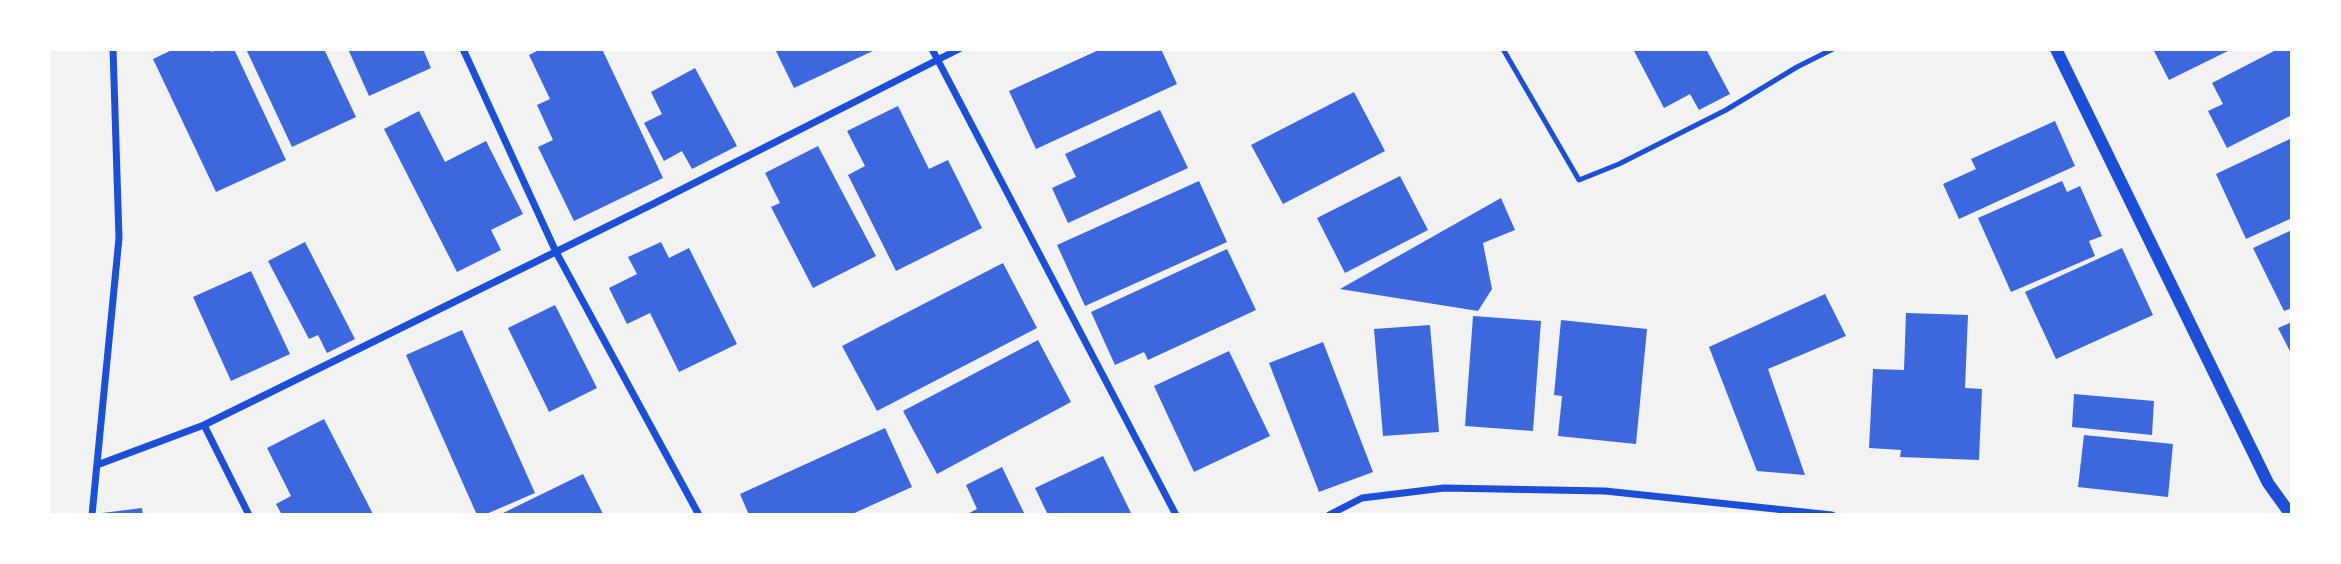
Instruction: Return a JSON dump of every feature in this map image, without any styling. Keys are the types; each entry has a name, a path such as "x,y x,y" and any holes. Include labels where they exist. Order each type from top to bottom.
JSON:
{"street":[{"path":"92,515 119,238 113,49"},
{"path":"463,49 556,252 699,515"},
{"path":"932,49 1176,515"},
{"path":"97,465 204,425 959,49"},
{"path":"2056,49 2268,483 2291,515"},
{"path":"204,425 249,515"},
{"path":"1329,515 1362,498 1444,488 1605,491 1832,515"}],"lane":[{"path":"1503,49 1579,180 1619,164 1726,110 1797,67 1833,49"}],"building":[{"path":"174,49 210,49 212,52 218,49 234,49 286,160 216,192 153,59"},
{"path":"246,49 324,49 356,117 292,147"},
{"path":"348,49 423,49 431,68 369,96"},
{"path":"541,49 602,49 663,178 574,221 538,147 553,140 537,105 550,99 529,55"},
{"path":"775,49 877,49 794,88"},
{"path":"1101,49 1161,49 1177,84 1036,149 1009,91"},
{"path":"1633,49 1706,49 1730,94 1699,110 1690,94 1664,108"},
{"path":"2153,49 2232,49 2169,80"},
{"path":"2278,49 2292,49 2292,115 2227,148 2208,111 2223,104 2212,83"},
{"path":"695,68 737,146 692,169 682,151 664,161 644,123 662,114 651,92"},
{"path":"1354,92 1385,151 1283,204 1251,145"},
{"path":"898,106 929,169 948,160 982,228 896,271 848,175 865,166 847,131"},
{"path":"1160,110 1188,168 1068,223 1052,188 1076,177 1065,154"},
{"path":"419,111 445,162 486,141 523,214 491,230 501,250 457,272 384,129"},
{"path":"2055,121 2075,166 1959,219 1943,184 1976,169 1971,159"},
{"path":"2292,138 2292,218 2246,239 2216,174"},
{"path":"818,146 876,256 813,288 771,207 780,203 765,173"},
{"path":"1400,176 1428,230 1345,273 1317,218"},
{"path":"1199,181 1227,242 1085,306 1057,245"},
{"path":"2062,181 2067,192 2080,186 2102,236 2089,241 2095,256 2011,292 1978,218"},
{"path":"1501,198 1515,230 1483,243 1492,289 1478,311 1340,289"},
{"path":"2292,230 2292,308 2284,311 2253,248"},
{"path":"305,242 355,339 327,353 318,335 309,339 268,261"},
{"path":"661,242 669,258 689,248 737,344 679,372 650,313 627,324 609,288 637,274 628,257"},
{"path":"2122,248 2153,315 2056,359 2025,292"},
{"path":"1227,249 1256,310 1148,360 1144,352 1115,365 1091,312"},
{"path":"1003,263 1037,328 877,411 842,346"},
{"path":"251,271 290,354 231,381 193,297"},
{"path":"1825,294 1846,336 1768,369 1805,475 1757,471 1709,347"},
{"path":"555,305 597,388 549,412 508,328"},
{"path":"1906,313 1968,315 1965,388 1982,389 1979,460 1900,457 1901,450 1869,448 1873,369 1904,370"},
{"path":"1473,316 1541,321 1533,431 1465,426"},
{"path":"1561,320 1647,329 1636,444 1558,436 1562,396 1554,395"},
{"path":"2292,322 2292,355 2278,328"},
{"path":"1430,325 1439,432 1383,436 1374,329"},
{"path":"462,330 535,493 484,515 477,515 406,355"},
{"path":"1038,340 1071,402 937,474 903,411"},
{"path":"1323,342 1373,472 1319,492 1269,363"},
{"path":"1229,351 1270,436 1194,472 1154,386"},
{"path":"2074,394 2154,401 2152,435 2072,427"},
{"path":"324,419 373,514 282,515 276,504 291,496 267,448"},
{"path":"885,428 912,487 850,515 749,515 740,494"},
{"path":"2084,435 2173,444 2168,497 2078,487"},
{"path":"1103,456 1132,515 1048,515 1035,488"},
{"path":"1002,467 1025,515 965,515 977,509 966,485"},
{"path":"583,474 603,514 499,515"},
{"path":"142,508 143,515 102,515 102,513"}]}
